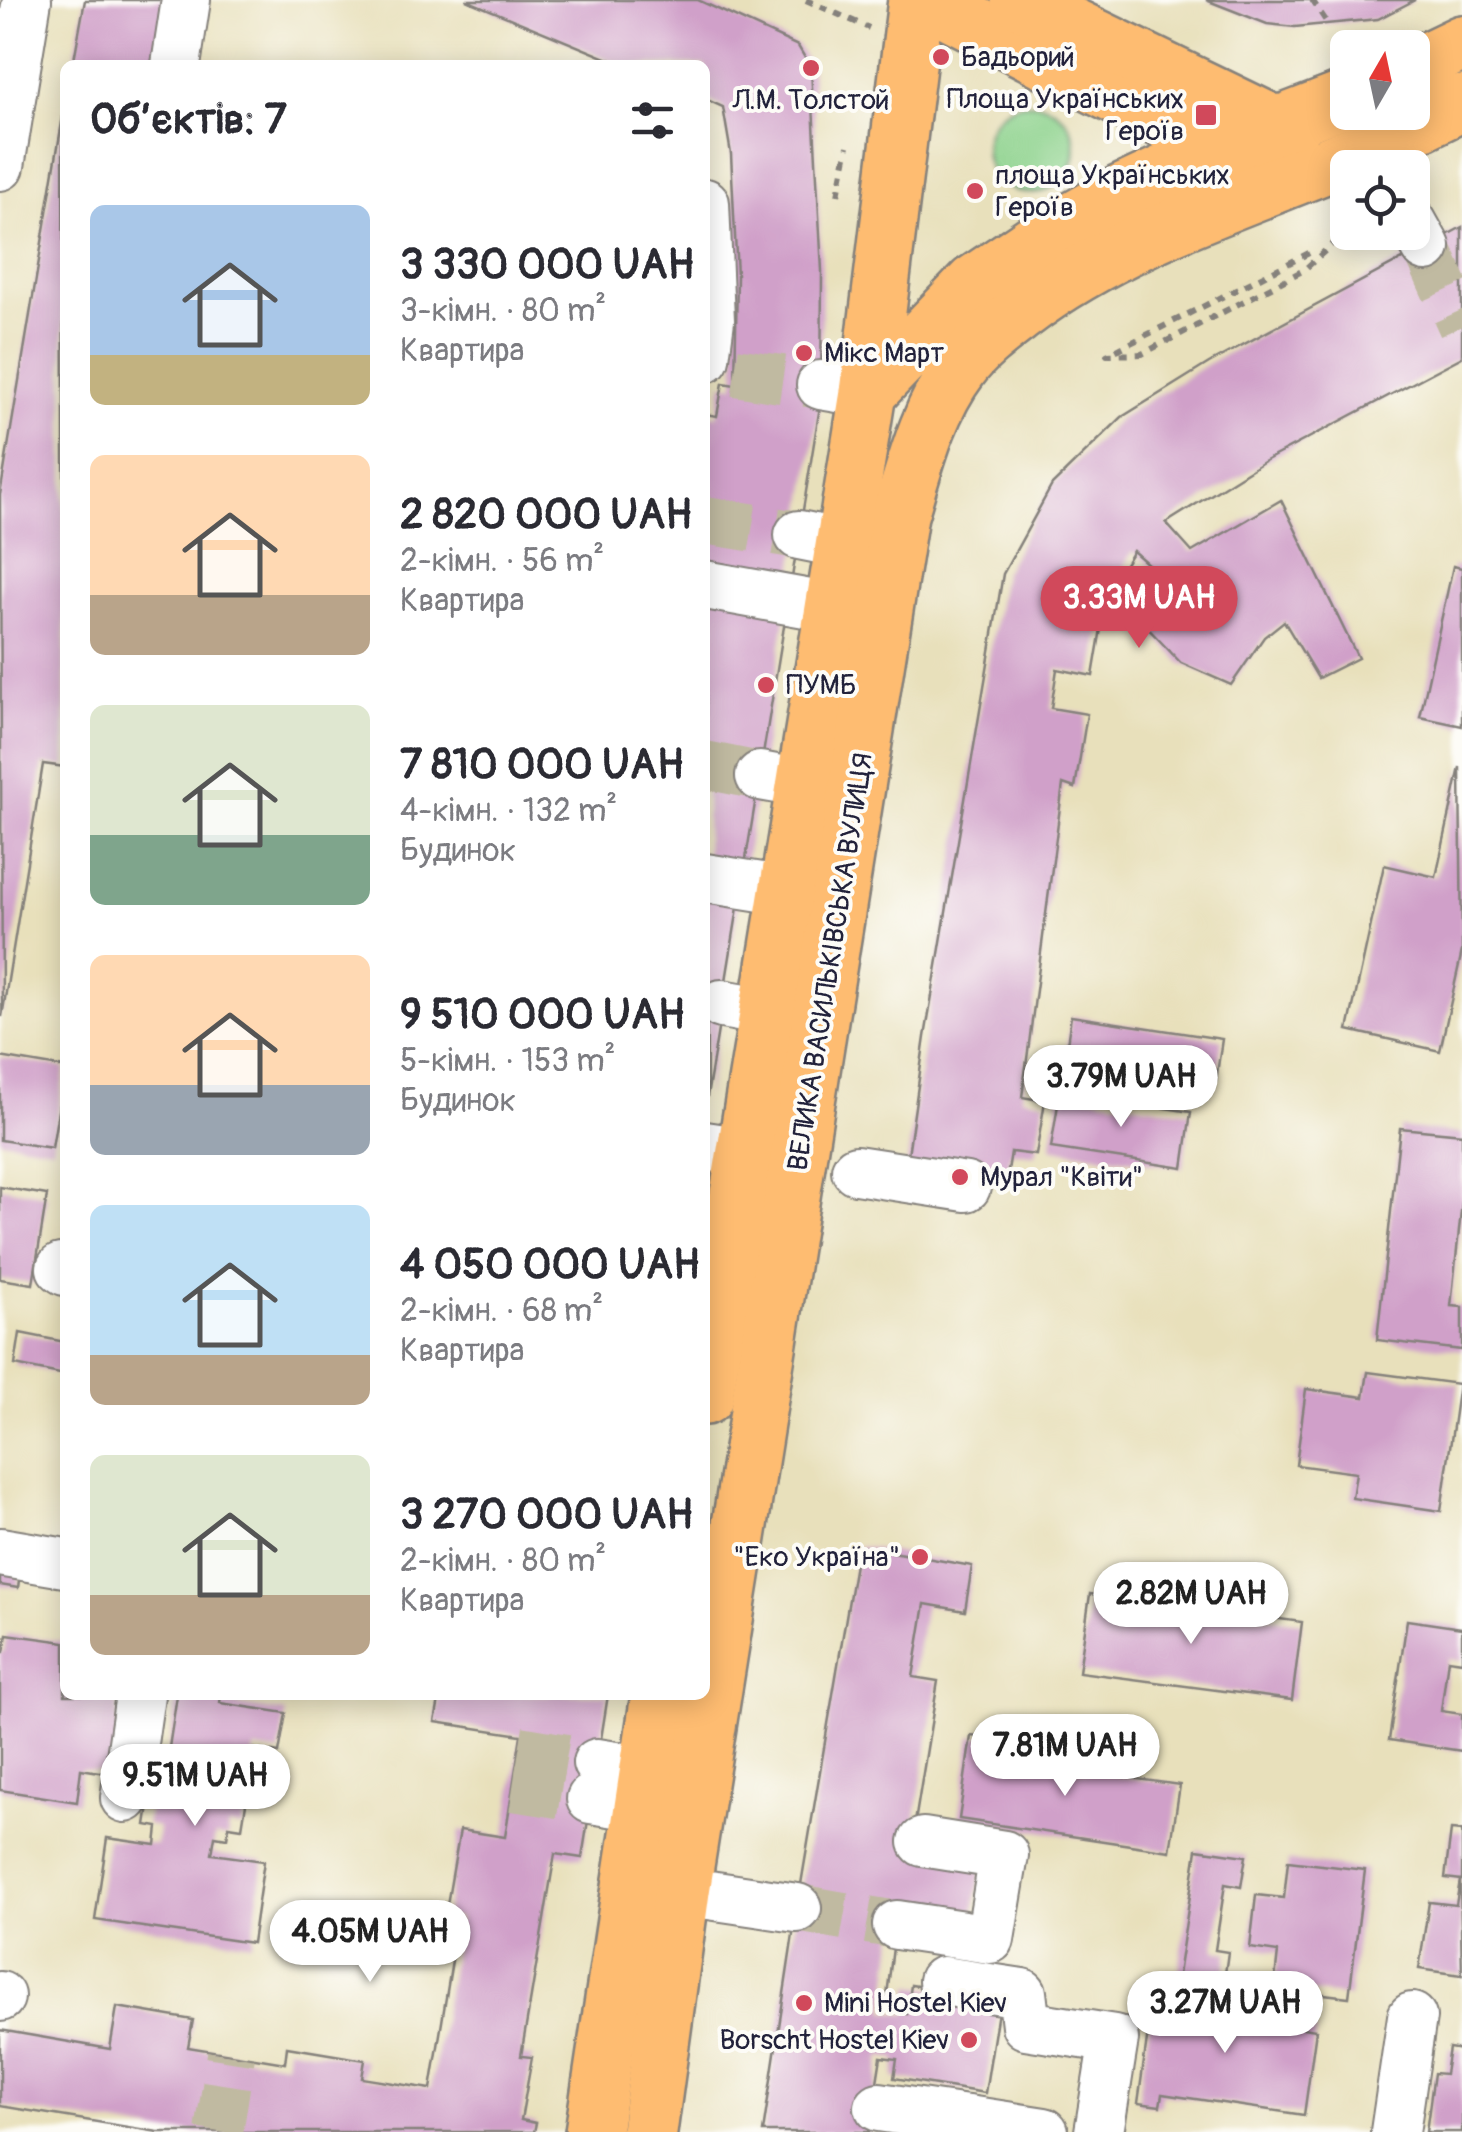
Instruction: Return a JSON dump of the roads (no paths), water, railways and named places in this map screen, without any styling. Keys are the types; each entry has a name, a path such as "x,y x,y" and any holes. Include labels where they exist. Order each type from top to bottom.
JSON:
{"main road":[{"path":"844,389 916,0"},
{"path":"926,0 1220,148"},
{"path":"1019,0 1291,150"},
{"path":"1430,58 1462,43"},
{"name":"ВЕЛИКА ВАСИЛЬКІВСЬКА ВУЛИЦЯ","path":"1389,150 1462,103"},
{"name":"ВЕЛИКА ВАСИЛЬКІВСЬКА ВУЛИЦЯ","path":"649,2132 682,1891 900,515 920,446 938,402 960,367 987,338 1048,292 1291,150 1330,114"},
{"name":"ВЕЛИКА ВАСИЛЬКІВСЬКА ВУЛИЦЯ","path":"710,1332 725,1149 744,1008 787,892 782,780 833,608 822,539 844,389 974,283 1036,241 1122,193 1220,148 1330,153"},
{"path":"593,2132 619,1785 657,1700"}],"street":[{"path":"0,166 27,0"},
{"path":"177,60 186,0"},
{"path":"710,320 715,366"},
{"path":"710,586 833,608"},
{"path":"710,879 787,892"},
{"path":"856,1170 966,1187"},
{"path":"0,1552 60,1562"},
{"path":"125,1798 139,1700"},
{"path":"897,1925 990,1939 1004,1855 923,1842"},
{"path":"682,1891 796,1908"},
{"path":"943,1980 1022,1993 1026,2025 1114,2039 1100,2132"},
{"path":"1395,2132 1412,2017"},
{"path":"879,2107 966,2126 1044,2132"}],"tunnel":[{"path":"1427,250 1462,326"},
{"path":"735,372 821,385"},
{"path":"710,521 799,535"},
{"path":"710,766 760,776"},
{"path":"519,1750 597,1763"},
{"path":"513,1787 591,1799"},
{"path":"797,1908 897,1925"},
{"path":"219,2132 231,2055"}],"place":[{"name":"Бадьорий","path":"941,57"},
{"name":"Л.М. Толстой","path":"811,68"},
{"name":"Площа Українських Героїв","path":"1206,115"},
{"name":"площа Українських Героїв","path":"975,191"},
{"name":"Мікс Март","path":"804,353"},
{"name":"ПУМБ","path":"766,685"},
{"name":"Мурал \"Квіти\"","path":"960,1177"},
{"name":"\"Еко Україна\"","path":"920,1557"},
{"name":"Mini Hostel Kiev","path":"804,2003"},
{"name":"Borscht Hostel Kiev","path":"969,2040"}]}
